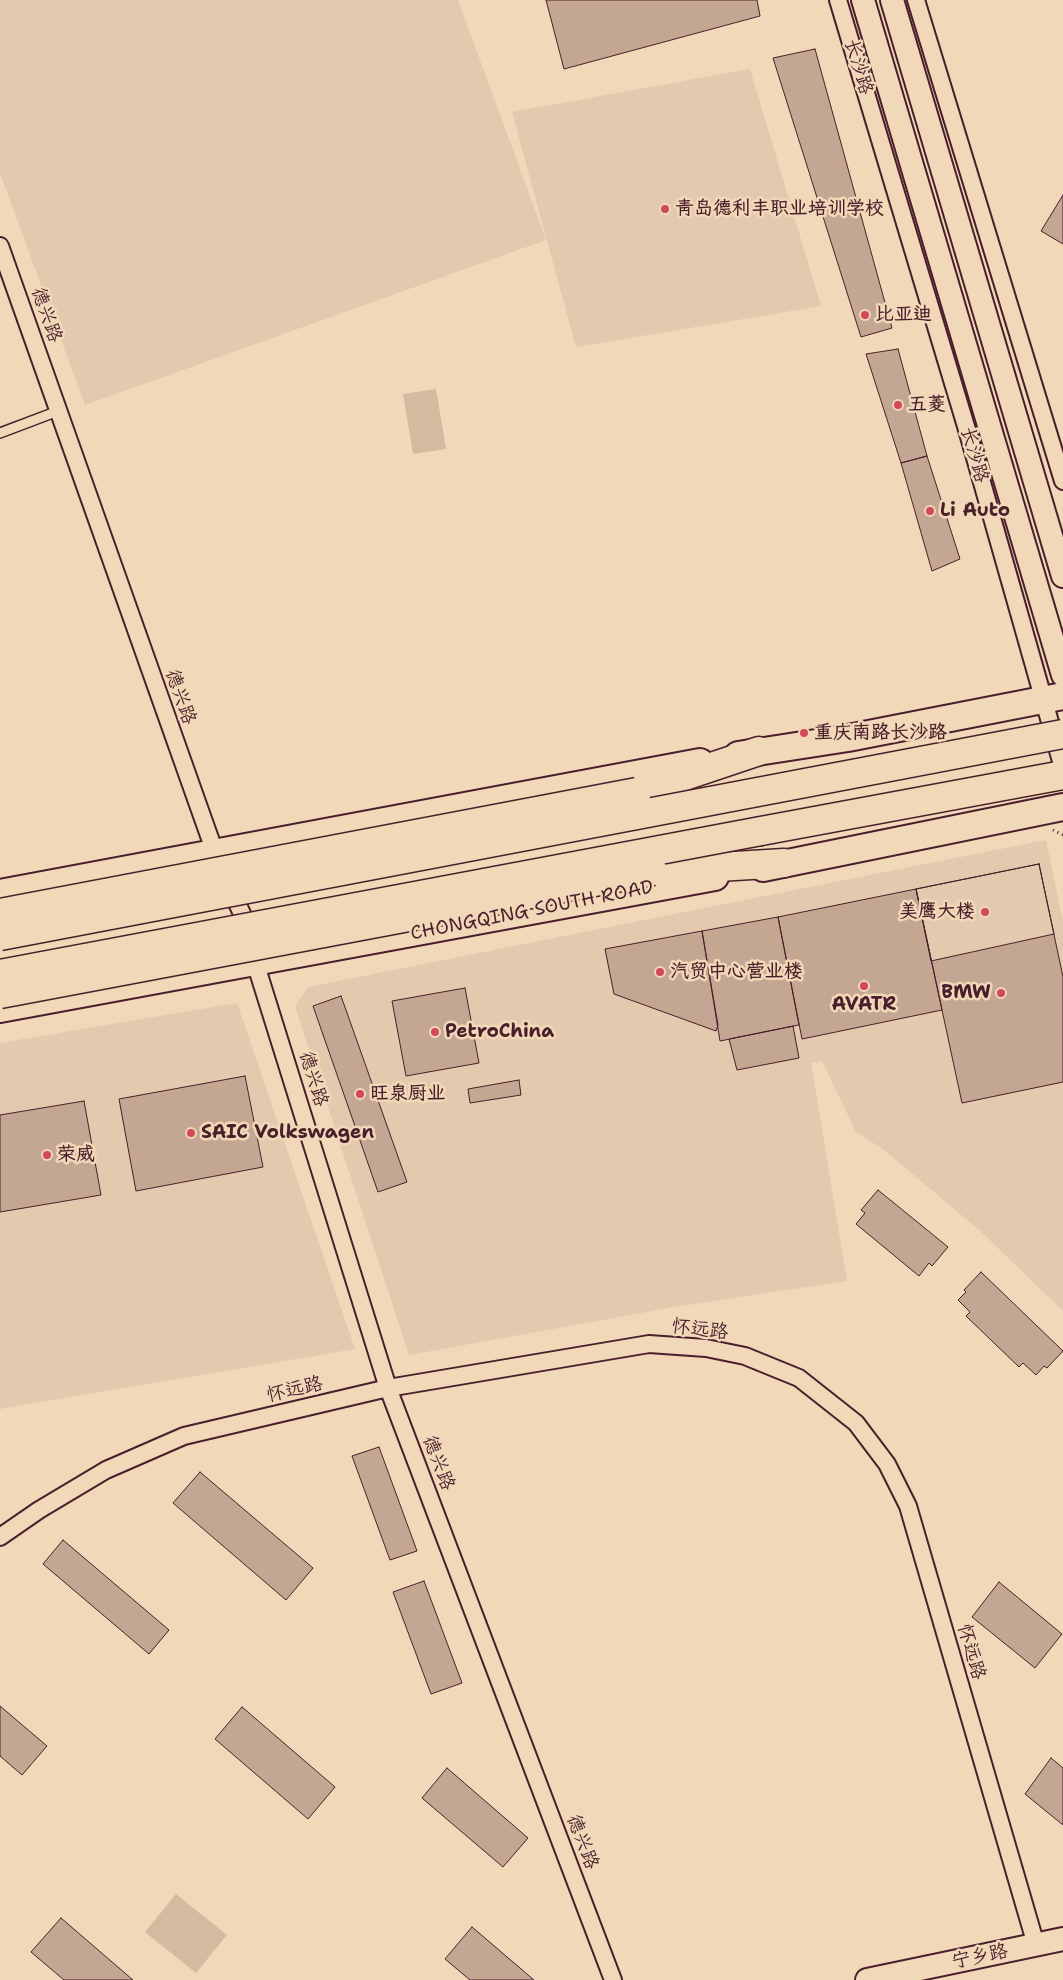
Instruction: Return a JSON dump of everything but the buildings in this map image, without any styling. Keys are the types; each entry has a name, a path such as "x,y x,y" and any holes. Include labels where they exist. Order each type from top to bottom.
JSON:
{"highway":[{"path":"0,936 1063,734"},
{"path":"0,913 637,792 759,751"},
{"path":"0,974 1063,775"},
{"path":"0,994 653,872 784,864"}],"main road":[{"name":"长沙路","path":"863,0 1063,675"},
{"path":"892,0 1063,576"},
{"path":"0,893 759,751 848,738 1053,698"},
{"name":"CHONGQING SOUTH ROAD","path":"0,1009 784,864 1063,807"},
{"name":"宁乡路","path":"867,1980 1063,1939"}],"street":[{"name":"长沙路","path":"838,0 970,442 1053,698 1063,768"},
{"path":"916,0 1063,481"},
{"name":"德兴路","path":"0,246 214,852 244,918 255,962 388,1388 613,1980"},
{"name":"怀远路","path":"0,1537 39,1510 106,1470 184,1436 388,1388 649,1344 706,1348 746,1356 799,1378 856,1423 887,1464 908,1506 1036,1945"}],"lane":[{"path":"0,433 58,411"}],"shaded area":[{"path":"0,0 458,0 546,240 85,405 0,173"},
{"name":"青岛德利丰职业培训学校","path":"750,69 821,306 576,347 512,112"},
{"path":"436,389 446,449 413,454 403,394"},
{"path":"1046,840 1063,921 1063,1311 979,1230 883,1149 856,1132 822,1061 811,1063 847,1281 674,1307 409,1355 295,1006 308,987"},
{"path":"237,1003 355,1349 0,1409 0,1043"},
{"path":"176,1894 227,1935 196,1973 145,1932"}],"place":[{"name":"青岛德利丰职业培训学校","path":"665,209"},
{"name":"比亚迪","path":"865,315"},
{"name":"五菱","path":"898,405"},
{"name":"Li Auto","path":"930,511"},
{"name":"重庆南路长沙路","path":"804,733"},
{"name":"美鹰大楼","path":"985,912"},
{"name":"汽贸中心营业楼","path":"660,972"},
{"name":"AVATR","path":"864,986"},
{"name":"BMW","path":"1001,993"},
{"name":"PetroChina","path":"435,1032"},
{"name":"旺泉厨业","path":"360,1094"},
{"name":"SAIC Volkswagen","path":"191,1133"},
{"name":"荣威","path":"47,1155"}]}
